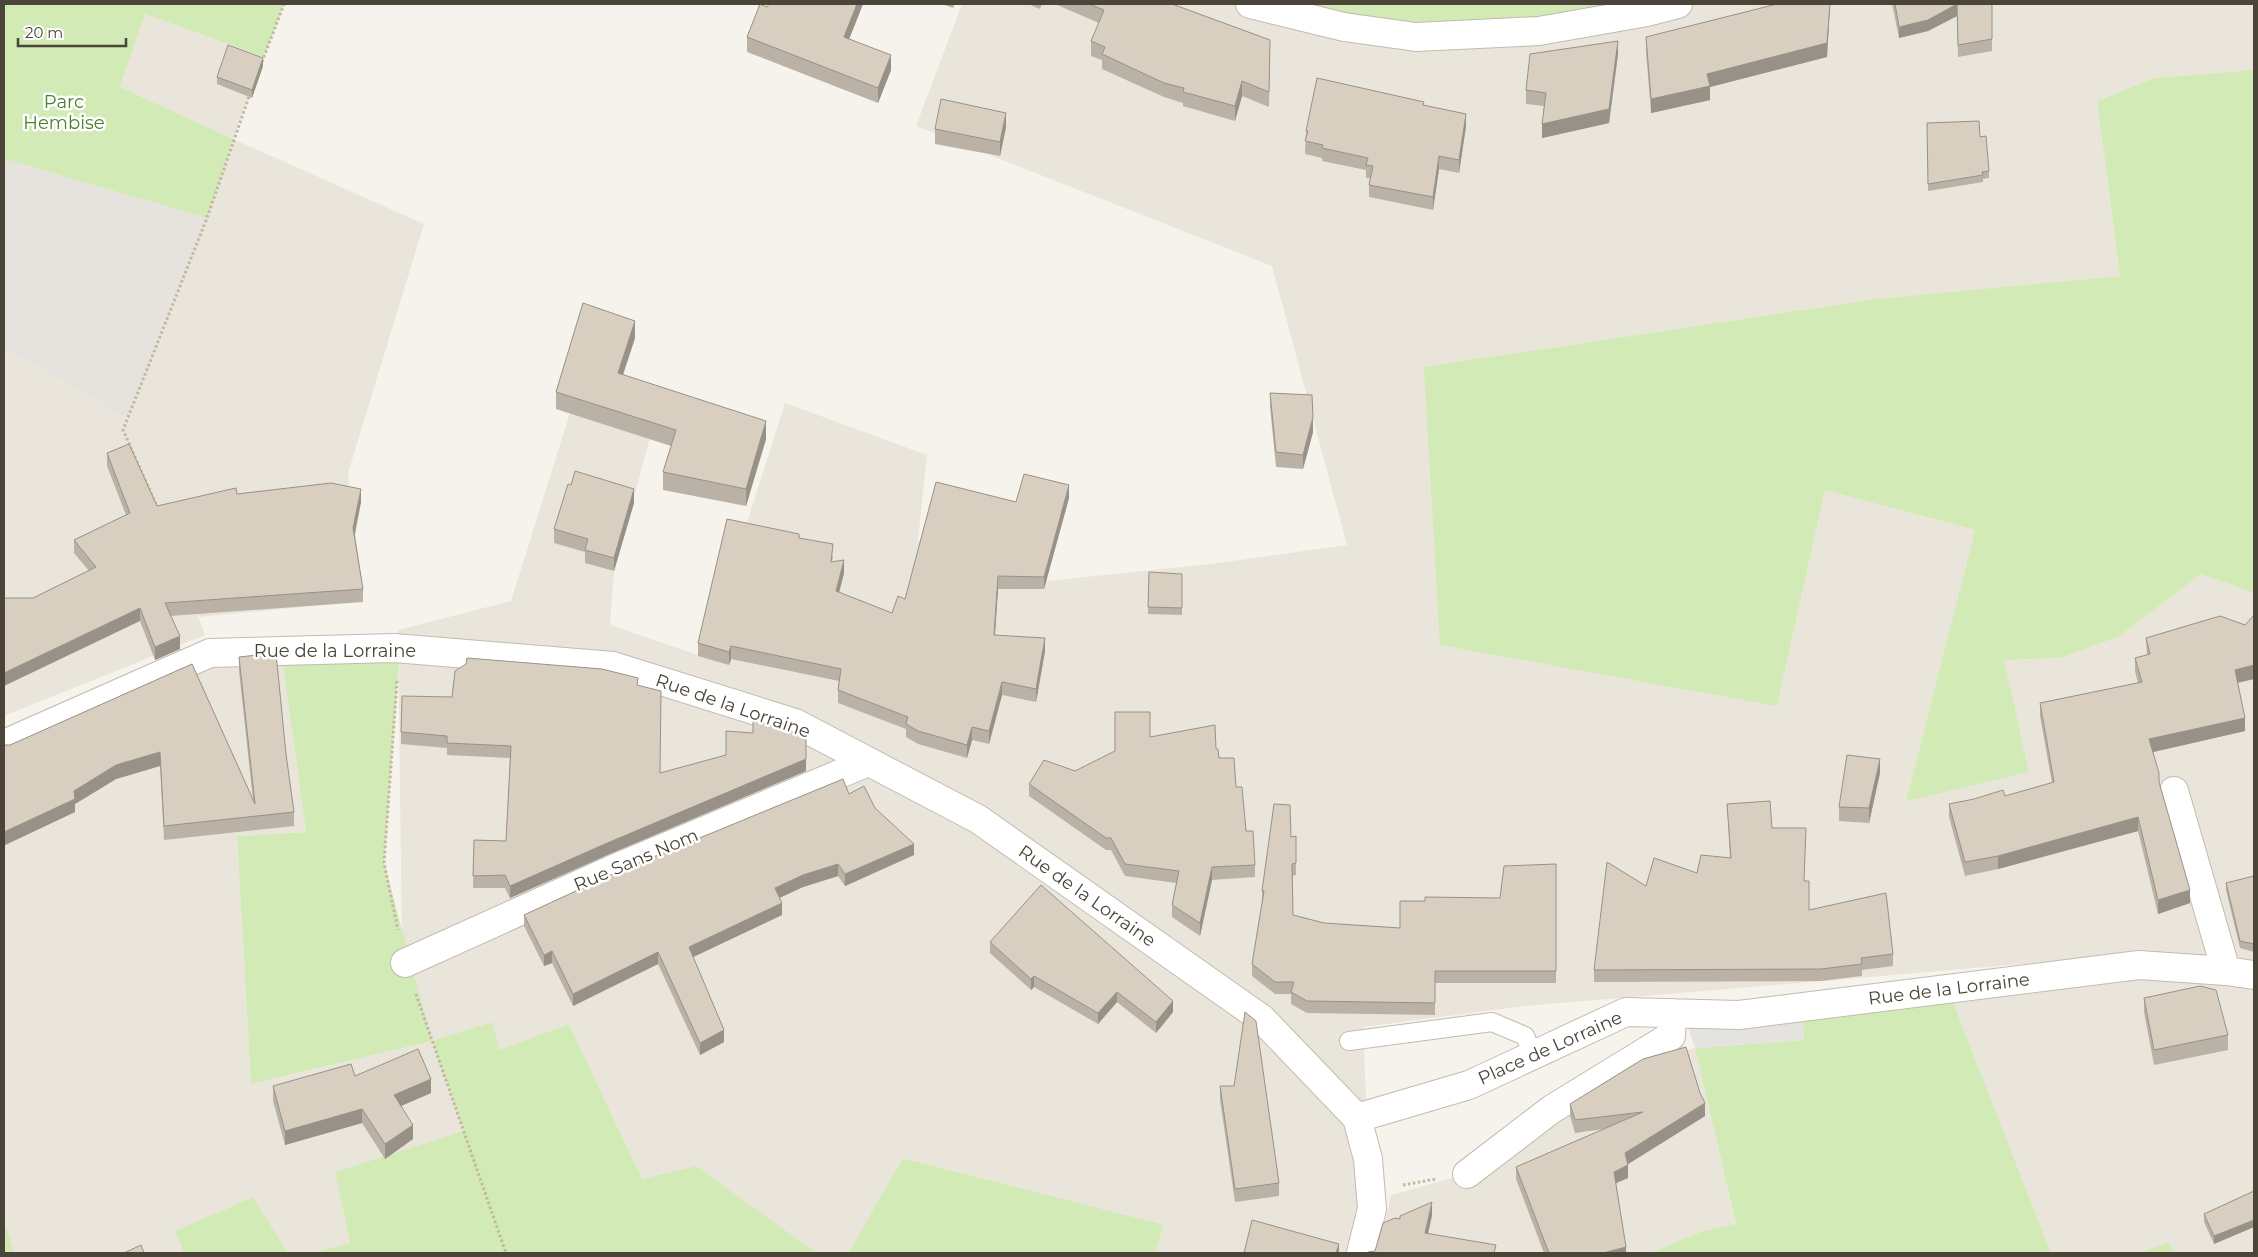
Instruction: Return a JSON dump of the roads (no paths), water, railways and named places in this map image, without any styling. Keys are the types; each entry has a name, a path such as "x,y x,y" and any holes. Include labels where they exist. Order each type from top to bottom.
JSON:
{"street":[{"path":"1250,4 1344,27 1416,37 1539,31 1647,12 1678,4"},
{"name":"Rue de la Lorraine","path":"4,744 210,653 394,648 614,666 795,723 978,819 1262,1019 1357,1118"},
{"name":"Rue Sans Nom","path":"405,963 611,870 868,762"},
{"path":"2174,790 2226,971"},
{"name":"Rue de la Lorraine","path":"1672,1013 1739,1015 2139,965 2226,971 2254,975"},
{"name":"Place de Lorraine","path":"1357,1118 1468,1085 1626,1012 1672,1013"},
{"path":"1467,1174 1552,1109 1671,1036 1672,1013"},
{"path":"1357,1118 1368,1159 1372,1209 1361,1253"}],"lane":[{"path":"1349,1041 1492,1022 1525,1036 1532,1055"}],"park label":[{"name":"Parc Hembise","path":"64,112"}]}
